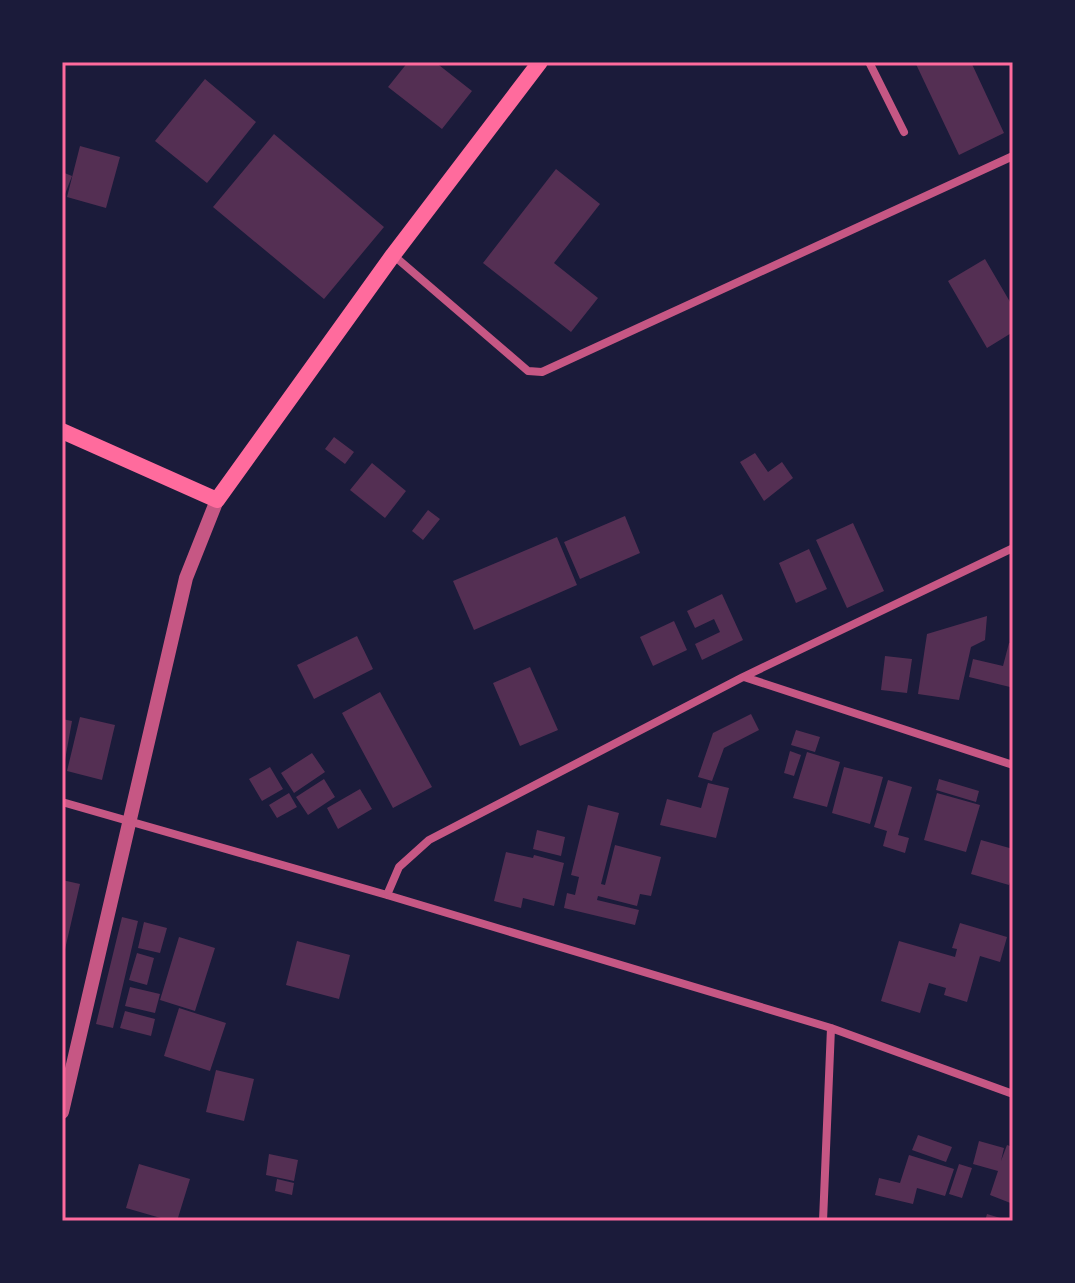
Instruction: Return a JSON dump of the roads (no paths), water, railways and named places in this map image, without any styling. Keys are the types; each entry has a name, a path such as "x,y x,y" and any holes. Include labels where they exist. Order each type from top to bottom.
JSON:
{"main road":[{"path":"62,431 217,500 393,255 540,62"}],"street":[{"path":"869,62 904,132"},
{"path":"393,255 528,371 536,372 547,370 1013,156"},
{"path":"62,1112 186,578 217,500"},
{"path":"387,895 399,867 429,840 743,677 1013,548"},
{"path":"743,677 1013,765"},
{"path":"62,802 387,895 831,1028 1013,1094"},
{"path":"823,1221 831,1028"}]}
